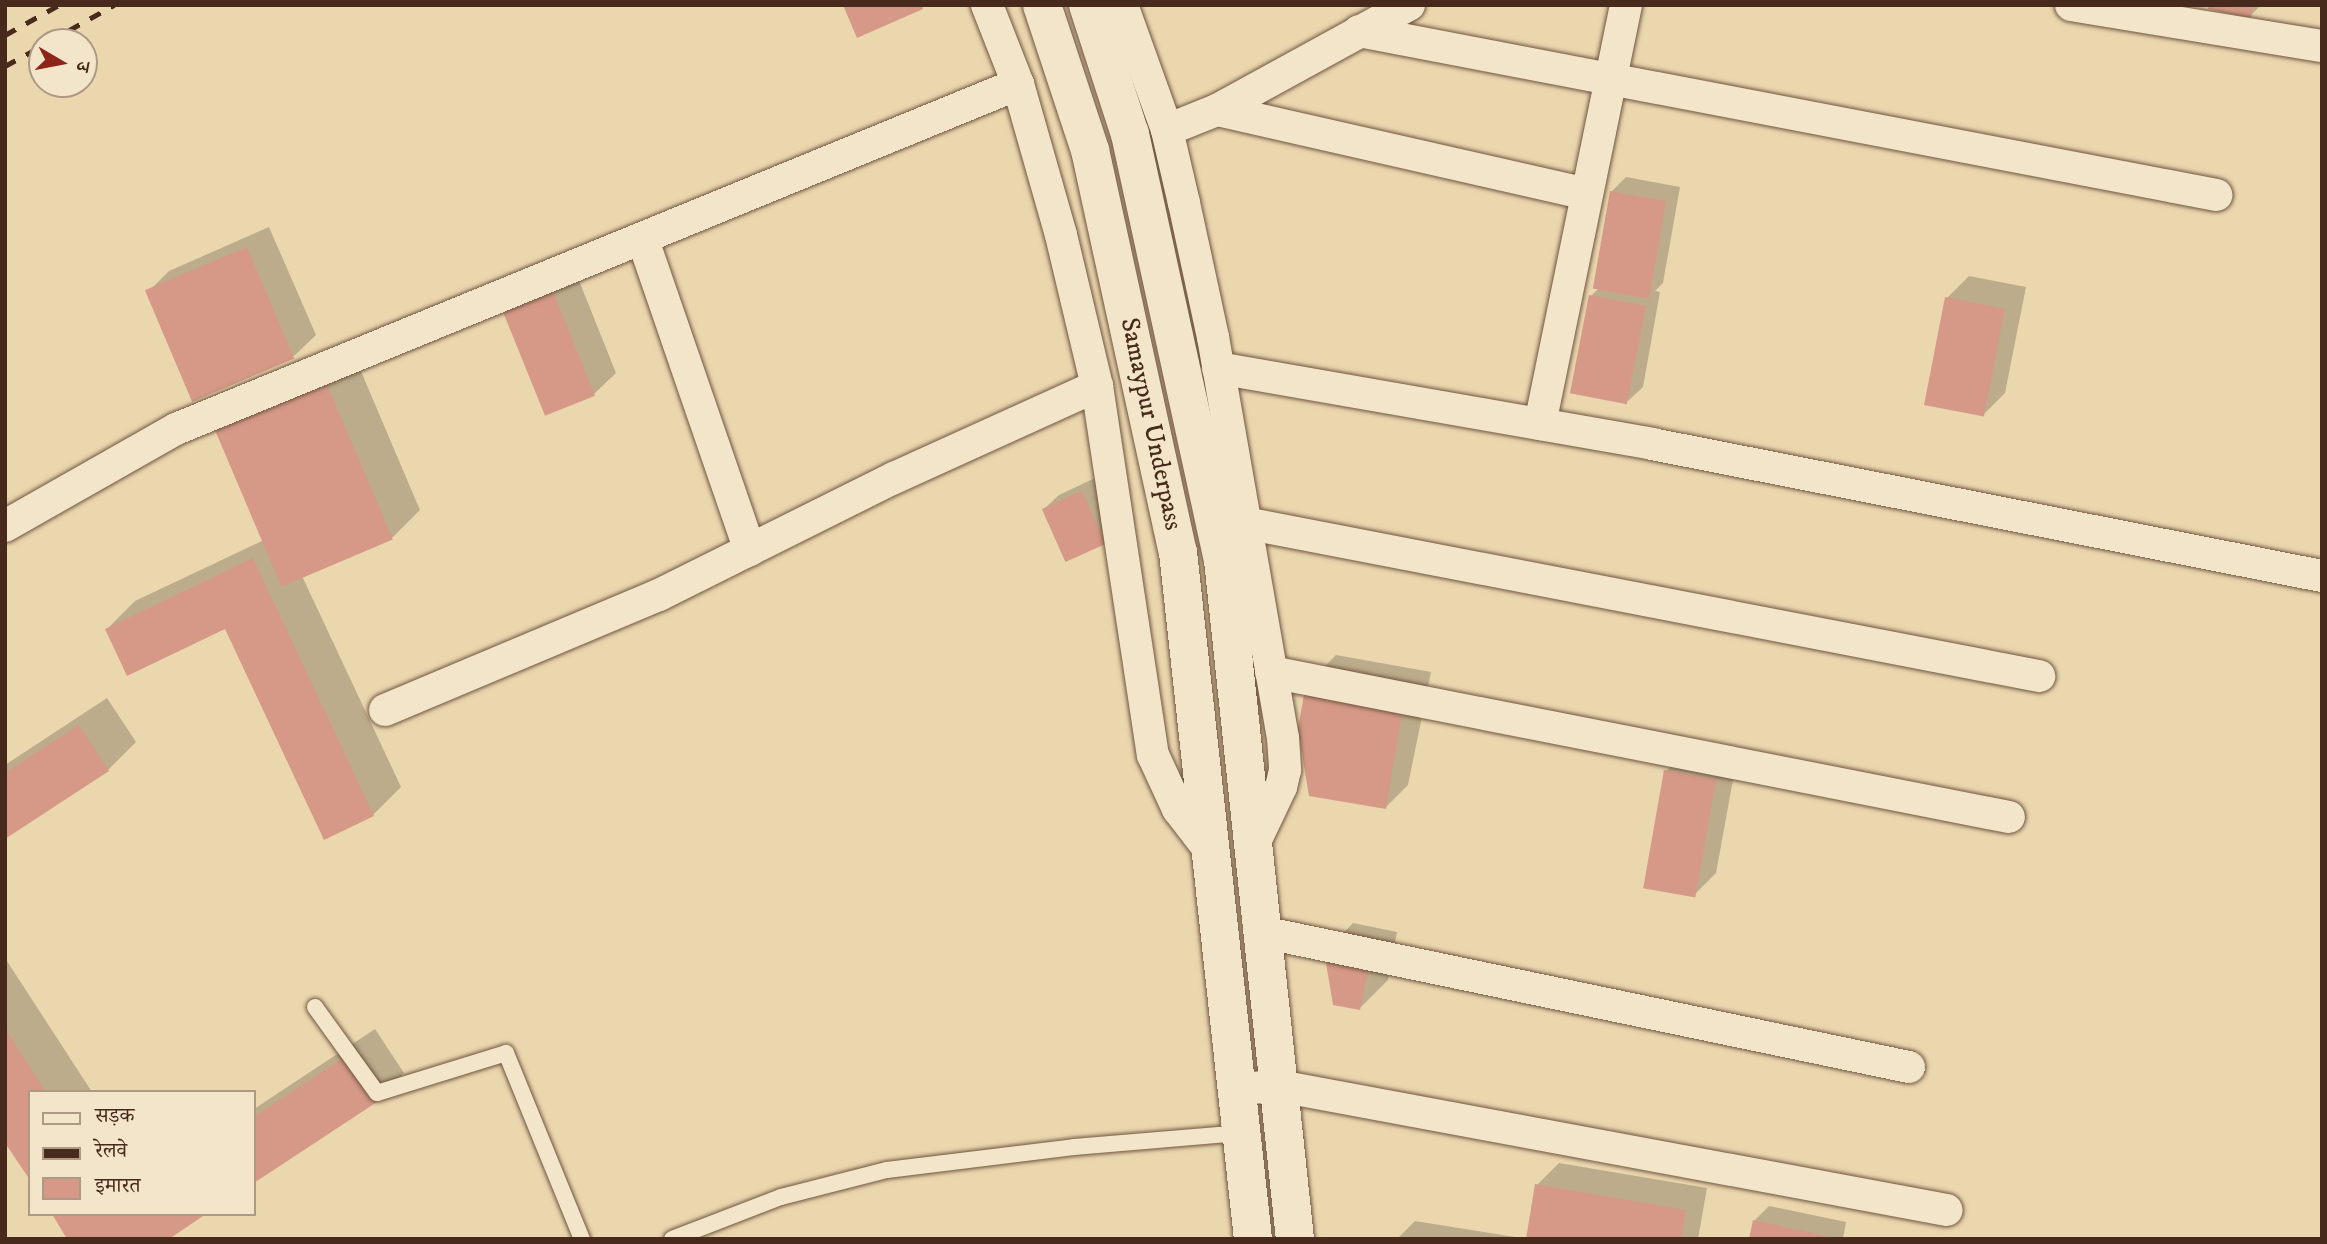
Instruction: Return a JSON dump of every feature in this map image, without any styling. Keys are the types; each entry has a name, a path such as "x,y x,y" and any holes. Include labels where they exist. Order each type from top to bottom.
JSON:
{"main road":[{"name":"Samaypur Underpass","path":"1042,5 1090,150 1178,552 1254,1239"},
{"name":"Samaypur Underpass","path":"1088,5 1129,134 1223,560 1295,1239"}],"street":[{"path":"987,5 1018,84 1061,235 1097,386 1153,755 1178,809 1211,852"},
{"path":"1122,5 1167,130 1218,368 1271,672 1285,770 1253,846"},
{"path":"1167,130 1217,110 1409,5"},
{"path":"1540,424 1626,5"},
{"path":"2071,5 2322,46"},
{"path":"1359,31 2216,195"},
{"path":"5,526 176,429 643,240 1018,84"},
{"path":"1217,110 1587,194"},
{"path":"643,240 750,550"},
{"path":"1218,368 1540,424 2322,576"},
{"path":"385,710 659,595 894,478 1097,386"},
{"path":"1245,523 2039,676"},
{"path":"1271,672 2009,817"},
{"path":"1262,932 1909,1067"},
{"path":"1237,1089 1279,1086 1947,1210"}],"lane":[{"path":"315,1007 377,1093 506,1053 582,1239"},
{"path":"672,1239 781,1197 887,1170 1074,1147 1242,1133"}],"building":[{"path":"843,5 922,5 923,9 857,38"},
{"path":"2209,5 2253,5 2251,18 2208,9"},
{"path":"1610,191 1666,201 1649,298 1593,288"},
{"path":"247,247 294,358 192,402 145,290"},
{"path":"552,289 595,396 545,416 502,309"},
{"path":"1589,295 1646,306 1627,404 1570,393"},
{"path":"1945,297 2005,309 1984,417 1924,405"},
{"path":"326,382 393,539 281,587 215,429"},
{"path":"1082,491 1106,544 1065,562 1042,509"},
{"path":"253,558 374,816 324,840 225,629 127,676 105,629"},
{"path":"1306,683 1404,700 1386,809 1309,796 1298,729"},
{"path":"79,725 109,771 5,839 5,773"},
{"path":"1664,770 1716,779 1695,897 1643,888"},
{"path":"1324,951 1370,959 1360,1010 1333,1005"},
{"path":"5,1028 45,1090 28,1090 28,1177 5,1143"},
{"path":"346,1056 377,1102 256,1182 256,1116"},
{"path":"1535,1184 1686,1210 1681,1239 1526,1239"},
{"path":"53,1216 203,1216 169,1239 67,1239"},
{"path":"1753,1220 1836,1238 1836,1239 1749,1239"}],"railway":[{"path":"5,35 59,5"},
{"path":"73,28 114,5"},
{"path":"5,66 28,54"}]}
